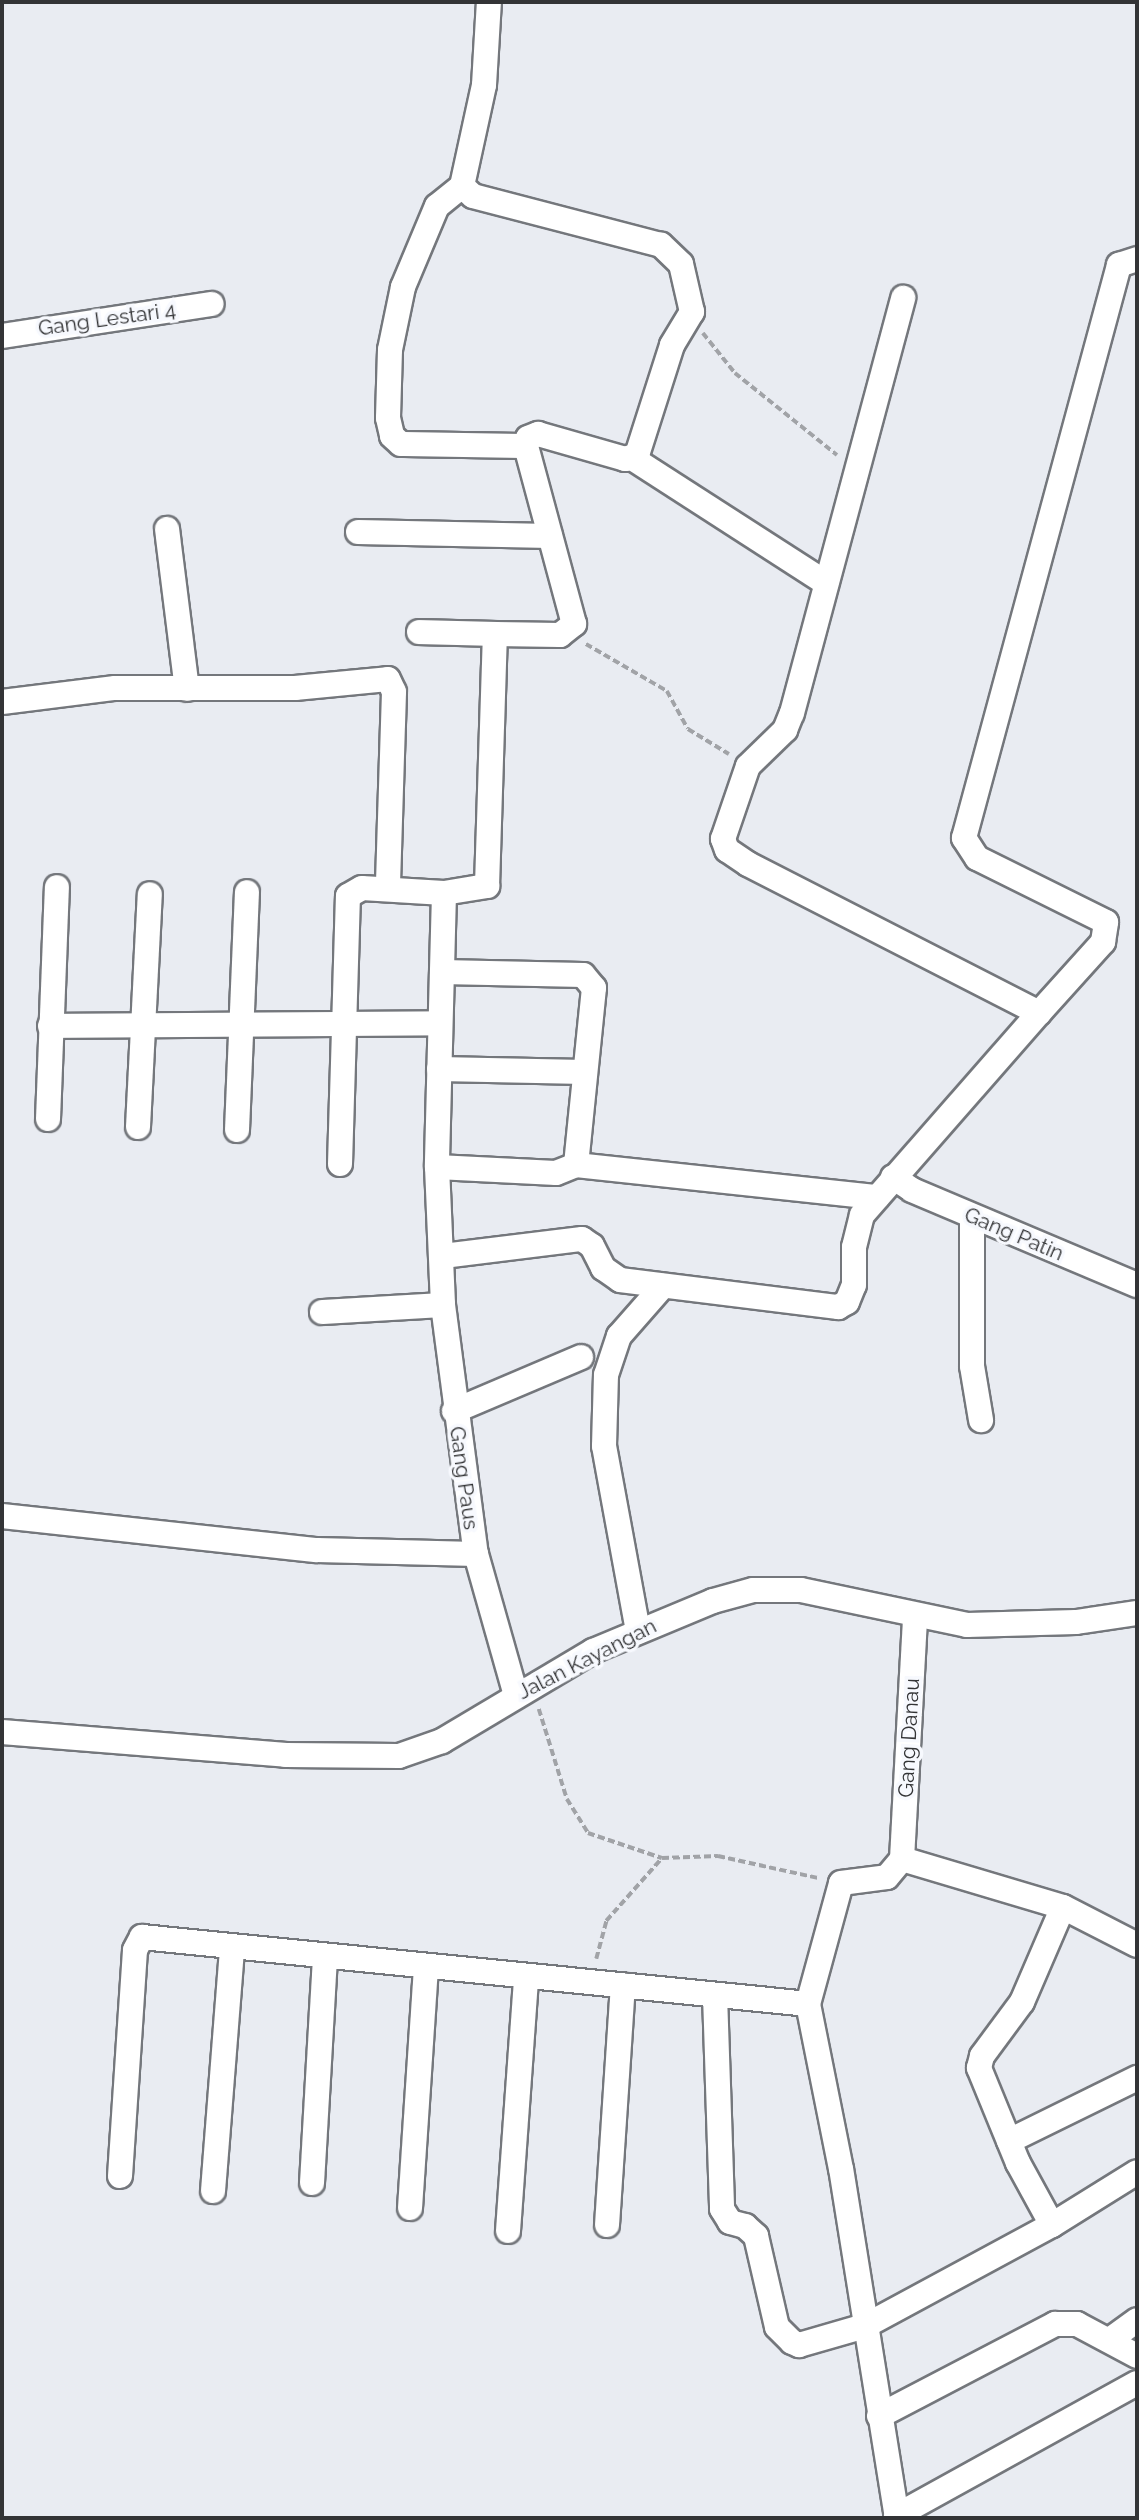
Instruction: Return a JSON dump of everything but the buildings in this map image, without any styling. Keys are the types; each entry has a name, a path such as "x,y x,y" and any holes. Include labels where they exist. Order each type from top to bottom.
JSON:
{"street":[{"path":"489,2 484,85 462,186 437,206 403,287 390,350 388,418 393,436 401,444 526,446"},
{"path":"462,186 473,196 661,245 681,264 692,312 672,345 640,452 632,458"},
{"path":"443,1256 582,1239 610,1275 663,1286 838,1307 847,1301 855,1285 856,1233 877,1197 1103,943 1106,922 977,858 964,838 1116,277 1123,261 1137,259"},
{"path":"903,298 785,730 748,766 723,839 727,850 1039,1013"},
{"name":"Gang Lestari 4","path":"2,336 212,304"},
{"path":"419,632 566,632 574,624 526,446 528,438 538,434 632,458 826,583"},
{"path":"167,529 187,689"},
{"path":"358,533 550,536"},
{"path":"340,1164 348,896 356,889 388,886 444,893 478,890 488,882 495,634"},
{"path":"2,702 115,688 187,689 392,681 388,886"},
{"path":"48,1119 57,887"},
{"path":"237,1130 247,892"},
{"name":"Gang Paus","path":"444,893 438,1023 437,1167 443,1256 443,1305 454,1411 476,1555 524,1690"},
{"path":"138,1127 150,894"},
{"path":"442,972 587,978 594,988 576,1165"},
{"path":"50,1026 438,1023"},
{"path":"439,1069 585,1072"},
{"path":"437,1167 556,1173 576,1165 877,1197"},
{"name":"Gang Patin","path":"893,1177 972,1216 1137,1285"},
{"path":"972,1216 972,1366 981,1420"},
{"path":"638,1631 604,1446 606,1376 619,1336 663,1286"},
{"path":"322,1312 443,1305"},
{"path":"454,1411 581,1357"},
{"path":"2,1516 317,1550 476,1555"},
{"name":"Jalan Kayangan","path":"2,1732 286,1755 399,1756 442,1741 524,1690 638,1631 713,1601 770,1588 821,1593 915,1617 967,1625 1015,1625 1137,1613"},
{"name":"Gang Danau","path":"902,1859 915,1617"},
{"path":"1137,1945 1063,1907 902,1859 887,1877 841,1883 808,2004 841,2169 896,2517 1137,2384"},
{"path":"1052,2225 1009,2141 979,2062 1022,2002 1063,1907"},
{"path":"120,2176 136,1941 144,1937 232,1949 808,2004"},
{"path":"213,2191 232,1949"},
{"path":"312,2183 325,1958"},
{"path":"410,2208 426,1968"},
{"path":"508,2231 526,1977"},
{"path":"607,2225 623,1986"},
{"path":"715,1995 722,2209 730,2222 745,2226 756,2236 777,2327 792,2342 799,2345 865,2326 1052,2225 1137,2172"},
{"path":"1009,2141 1137,2078"},
{"path":"1111,2339 1137,2320"},
{"path":"879,2416 1045,2327 1077,2324 1111,2339 1137,2356"}],"path":[{"path":"692,312 715,351 735,373 855,470"},
{"path":"566,632 667,691 688,729 748,766"},
{"path":"524,1690 567,1798 588,1833 662,1858 718,1856 841,1883"},
{"path":"595,1984 597,1953 606,1921 662,1858"}]}
